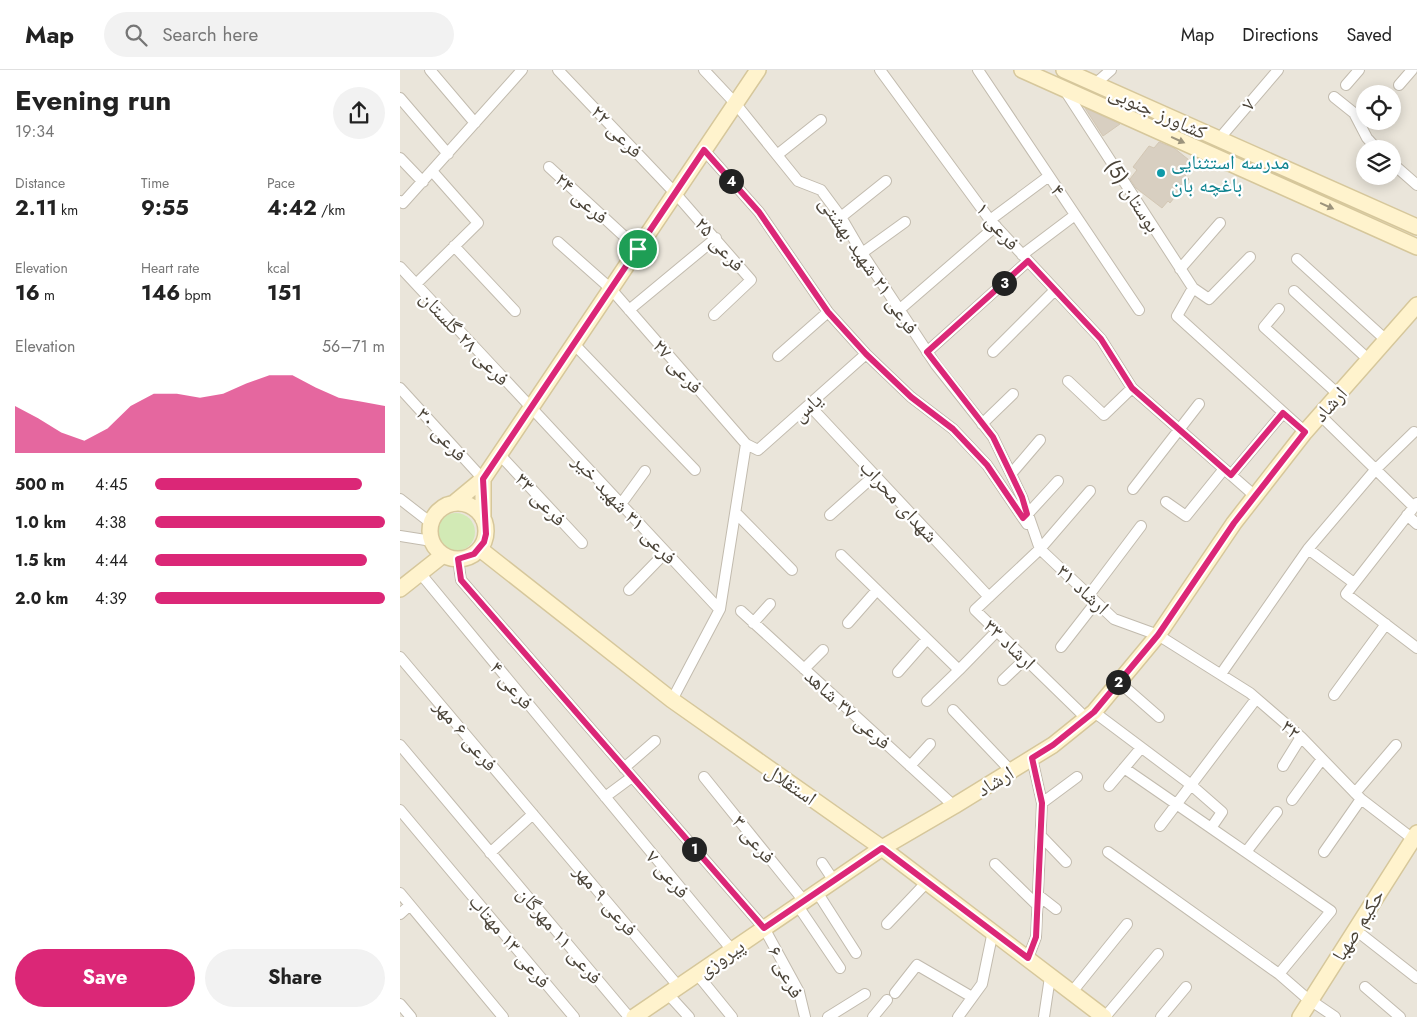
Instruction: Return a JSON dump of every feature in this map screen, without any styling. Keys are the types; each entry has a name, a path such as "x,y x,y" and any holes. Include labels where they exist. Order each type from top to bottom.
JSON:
{"street":[{"path":"430,70 476,123"},
{"path":"400,201 403,204 522,70"},
{"name":"فرعی ۲۲","path":"558,70 676,193"},
{"name":"فرعی ۲۱ شهید بهشتی","path":"704,70 735,104 798,181 821,190 841,217 862,253 927,352 993,437 1011,474 1025,516 1040,548"},
{"path":"483,479 483,519 486,534 480,549 466,558 458,559 443,555 432,541 431,523 439,509 454,503 483,479 758,70"},
{"name":"فرعی ۱","path":"880,70 994,223 1101,339 1132,388 1255,496"},
{"name":"۴","path":"978,70 1139,310"},
{"name":"کشاورز جنوبی","path":"1022,70 1417,247"},
{"name":"کشاورز جنوبی","path":"1064,70 1417,227"},
{"path":"1095,84 1111,70"},
{"name":"۷","path":"1219,139 1278,70"},
{"path":"1346,85 1359,70"},
{"path":"1398,85 1412,70"},
{"name":"بوستان (5)","path":"1064,88 1193,288 1209,299 1250,257"},
{"path":"1334,97 1354,113 1369,140"},
{"path":"400,98 448,154"},
{"path":"1152,128 1157,111"},
{"path":"777,155 821,120"},
{"path":"704,150 759,212 828,312 866,354 911,397 953,429 980,458 1025,516 1058,481"},
{"path":"400,158 423,182"},
{"name":"فرعی ۲۴","path":"549,167 638,249"},
{"path":"416,284 478,223 432,171"},
{"path":"1401,171 1417,185"},
{"path":"899,310 994,223 1049,176"},
{"path":"841,217 886,181"},
{"name":"فرعی ۲۵","path":"676,193 751,280 714,315"},
{"path":"927,352 1025,258 1076,215"},
{"path":"862,253 905,222"},
{"path":"1180,269 1220,222"},
{"path":"629,310 716,238"},
{"name":"فرعی ۲۷","path":"558,242 611,289 746,444"},
{"path":"454,246 515,311"},
{"path":"1297,259 1386,340"},
{"name":"فرعی ۲۸ گلستان","path":"400,267 531,408"},
{"path":"1193,288 1176,316 1305,432"},
{"path":"993,352 1055,290"},
{"path":"1294,291 1369,360"},
{"name":"ارشاد","path":"882,848 1032,758 1090,715 1158,635 1255,496 1305,432 1417,305"},
{"path":"1279,309 1264,327 1338,394"},
{"path":"778,356 828,312"},
{"path":"574,344 694,470"},
{"name":"یاس","path":"746,444 758,450 866,354"},
{"path":"1068,382 1104,415 1132,388"},
{"name":"فرعی ۳۰","path":"400,388 483,479"},
{"path":"982,424 1013,394"},
{"path":"1133,489 1199,404"},
{"name":"شهدای محراب","path":"809,405 989,597"},
{"name":"فرعی ۳۱ شهید خیر","path":"531,408 719,609"},
{"path":"1166,502 1186,516 1283,413"},
{"path":"1320,415 1376,469 1413,509 1417,524"},
{"path":"1220,674 1308,549 1376,469 1414,432"},
{"path":"1011,474 1040,440"},
{"path":"672,700 719,609 746,444"},
{"name":"فرعی ۳۳","path":"500,455 582,543"},
{"path":"622,504 645,470"},
{"path":"830,515 875,475"},
{"name":"ارشاد ۳۳","path":"1090,491 1040,548 975,610 1025,659 1090,715 1141,748 1190,784 1222,812 1211,828"},
{"path":"400,499 431,523"},
{"path":"454,503 468,504 480,512 483,519"},
{"path":"1413,509 1346,594 1417,648"},
{"path":"736,513 792,570"},
{"path":"1061,647 1141,526"},
{"path":"400,536 432,541"},
{"name":"ارشاد ۳۱","path":"1040,548 1114,619 1158,635"},
{"name":"استقلال","path":"480,549 672,700 882,848 1104,1017"},
{"path":"1308,549 1354,583"},
{"path":"629,590 666,552"},
{"path":"400,590 443,555"},
{"path":"841,555 959,670"},
{"name":"فرعی ۶","path":"458,559 461,580 764,928 799,992 805,1017"},
{"name":"فرعی ۴","path":"420,573 605,797"},
{"path":"848,623 877,590"},
{"path":"753,623 770,604"},
{"name":"فرعی ۳۷ شاهد","path":"741,612 954,806"},
{"path":"1334,696 1386,624"},
{"path":"928,701 997,631"},
{"name":"۳۲","path":"1158,635 1256,699 1301,737 1358,796 1416,841"},
{"path":"898,672 927,639"},
{"path":"804,669 823,650"},
{"name":"فرعی ۶ مهر","path":"400,656 533,814"},
{"path":"1003,680 1025,659"},
{"path":"1118,682 1159,717"},
{"path":"1160,826 1256,699"},
{"path":"953,710 1011,771"},
{"path":"1283,766 1301,737"},
{"path":"624,768 655,741"},
{"path":"910,766 930,744"},
{"name":"فرعی ۱۱ مهرگان","path":"400,745 629,1017"},
{"path":"1324,852 1358,796 1396,745"},
{"path":"1109,786 1141,748"},
{"path":"1028,958 1036,937 1042,803 1032,758"},
{"path":"1292,800 1322,759"},
{"path":"1124,768 1331,911 1279,974"},
{"path":"605,797 632,777"},
{"name":"فرعی ۳","path":"704,777 801,903 840,968"},
{"path":"1042,803 1076,777"},
{"name":"فرعی ۷","path":"605,797 732,950"},
{"name":"فرعی ۱۳ مهتاب","path":"400,810 574,1017"},
{"path":"1246,852 1277,812"},
{"path":"490,852 533,814"},
{"name":"فرعی ۹ مهر","path":"533,814 673,990 689,1017"},
{"path":"1040,836 1066,862"},
{"name":"حکیم صهبا","path":"1300,1017 1313,1003 1362,935 1416,841"},
{"name":"حکیم صهبا","path":"1308,1017 1313,1003 1416,841"},
{"name":"پیروزی","path":"634,1017 882,848"},
{"path":"1108,852 1279,974 1313,1003 1335,1017"},
{"path":"822,863 834,881"},
{"path":"995,864 1038,901 1056,909"},
{"path":"887,924 926,882"},
{"path":"818,892 856,953"},
{"path":"400,893 504,1017"},
{"path":"400,914 410,904"},
{"path":"1072,992 1127,924"},
{"path":"958,1017 982,984 993,931"},
{"path":"1362,935 1417,978"},
{"path":"1104,1017 1158,954"},
{"path":"895,993 917,965 972,997"},
{"path":"697,974 732,1017"},
{"path":"1044,1017 1050,977"},
{"path":"1161,1017 1186,987"},
{"path":"1365,987 1400,1017"},
{"path":"828,1017 864,994"},
{"path":"872,1017 887,1000"},
{"path":"400,1004 411,1017"}],"shaded area":[{"path":"400,70 1417,70 1417,1017 400,1017"}],"green space":[{"path":"456,513 470,518 475,532 470,546 456,551 442,546 437,532 442,518"}],"building":[{"path":"1085,108 1120,124 1103,136"},
{"name":"مدرسه استثنایی باغچه بان","path":"1159,142 1174,148 1194,164 1185,176 1189,179 1170,203 1168,201 1162,208 1136,188 1130,179 1137,170 1133,167 1149,146 1154,148"}],"place":[{"name":"مدرسه استثنایی باغچه بان","path":"1161,173"}],"route":[{"path":"704,150 759,212 828,312 866,354 911,397 953,429 987,465 1023,518 1027,514 1022,497 993,437 927,352 1028,261 1101,339 1132,388 1231,475 1283,413 1305,432 1234,523 1158,635 1094,712 1053,745 1032,758 1042,803 1036,937 1028,958 882,848 764,928 461,580 458,559 466,558 480,549 486,534 486,526 483,519 483,479 638,249 704,150"}]}
